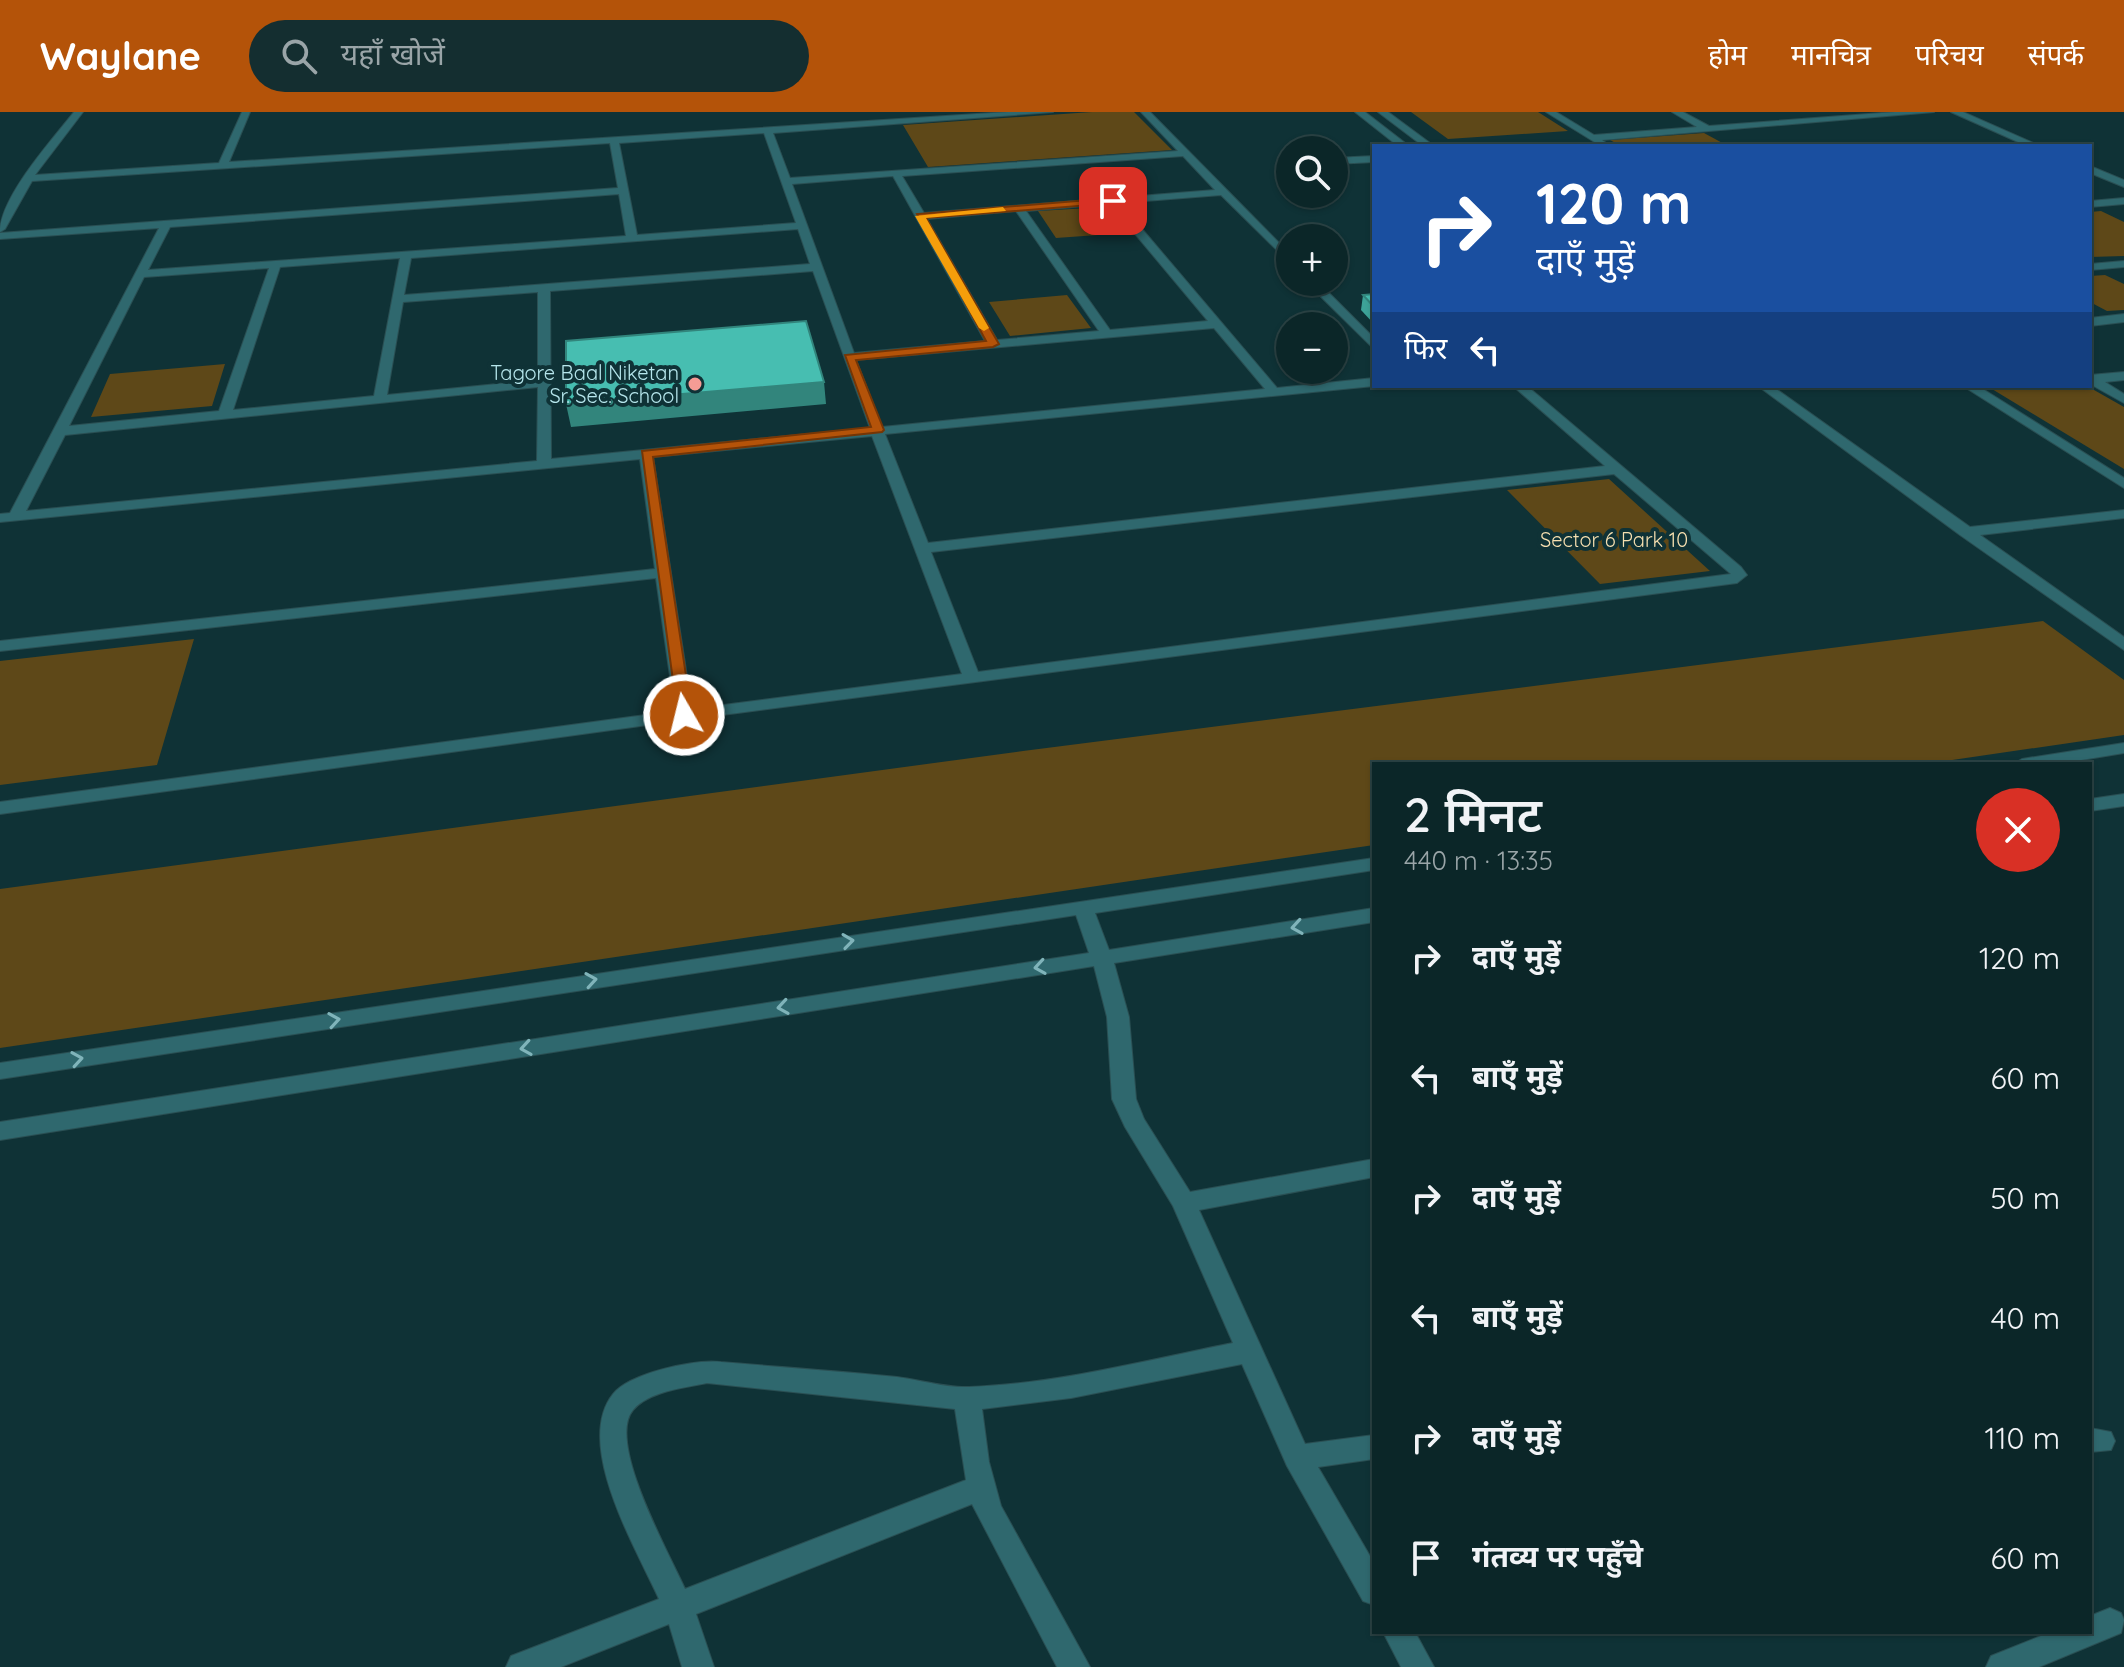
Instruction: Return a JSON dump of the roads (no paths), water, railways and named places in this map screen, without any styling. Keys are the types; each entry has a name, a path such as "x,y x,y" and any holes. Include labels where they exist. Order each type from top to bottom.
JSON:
{"street":[{"path":"0,229 28,178 79,112"},
{"path":"222,167 246,112"},
{"path":"28,178 1049,112"},
{"path":"1145,112 1276,246"},
{"path":"1359,112 1401,144"},
{"path":"1382,112 1426,144"},
{"path":"1550,112 1602,144"},
{"path":"1676,112 1707,129"},
{"path":"1746,112 1770,124"},
{"path":"1592,138 1930,112"},
{"path":"1955,112 2030,144"},
{"path":"768,131 849,357 972,677"},
{"path":"614,141 632,238"},
{"path":"786,181 1185,153"},
{"path":"1348,160 1372,159"},
{"path":"2092,170 2124,184"},
{"path":"896,173 993,344"},
{"path":"0,236 623,191"},
{"path":"920,216 1223,192"},
{"path":"1113,201 1274,392"},
{"path":"2092,204 2124,201"},
{"path":"1019,208 1107,334"},
{"path":"16,516 166,224"},
{"path":"140,274 802,226"},
{"path":"380,399 406,255"},
{"path":"225,414 276,264"},
{"path":"2092,267 2124,264"},
{"path":"398,299 817,267"},
{"path":"544,288 544,464"},
{"path":"1326,296 1372,343"},
{"path":"2092,322 2124,318"},
{"path":"849,357 1216,324"},
{"path":"2092,380 2124,376"},
{"path":"2092,381 2124,399"},
{"path":"0,518 1372,382"},
{"path":"60,431 544,383"},
{"path":"0,808 684,715 1737,578 1736,570 1521,388"},
{"path":"1767,388 2124,645"},
{"path":"1972,388 2124,484"},
{"path":"646,454 684,715"},
{"path":"923,548 1617,469"},
{"path":"1965,532 2124,514"},
{"path":"0,646 663,573"},
{"path":"2035,762 2124,748"},
{"path":"2092,805 2124,800"},
{"path":"0,1071 1372,864"},
{"path":"1083,908 1102,957 1118,1017 1124,1099 1133,1121 1184,1203 1297,1457 1372,1588"},
{"path":"0,1131 1372,915"},
{"path":"1184,1203 1372,1168"},
{"path":"698,1667 678,1608 629,1498 614,1454 611,1423 621,1404 641,1391 680,1377 707,1372 896,1389 967,1399 1071,1386 1250,1351"},
{"path":"967,1399 980,1488 1009,1550 1074,1667"},
{"path":"1297,1457 1372,1447"},
{"path":"522,1667 980,1488"},
{"path":"1399,1634 1418,1667"},
{"path":"2002,1667 2084,1634"}],"place":[{"name":"Tagore Baal Niketan Sr. Sec. School","path":"695,384"}],"park label":[{"name":"Sector 6 Park 10","path":"1614,539"}]}
